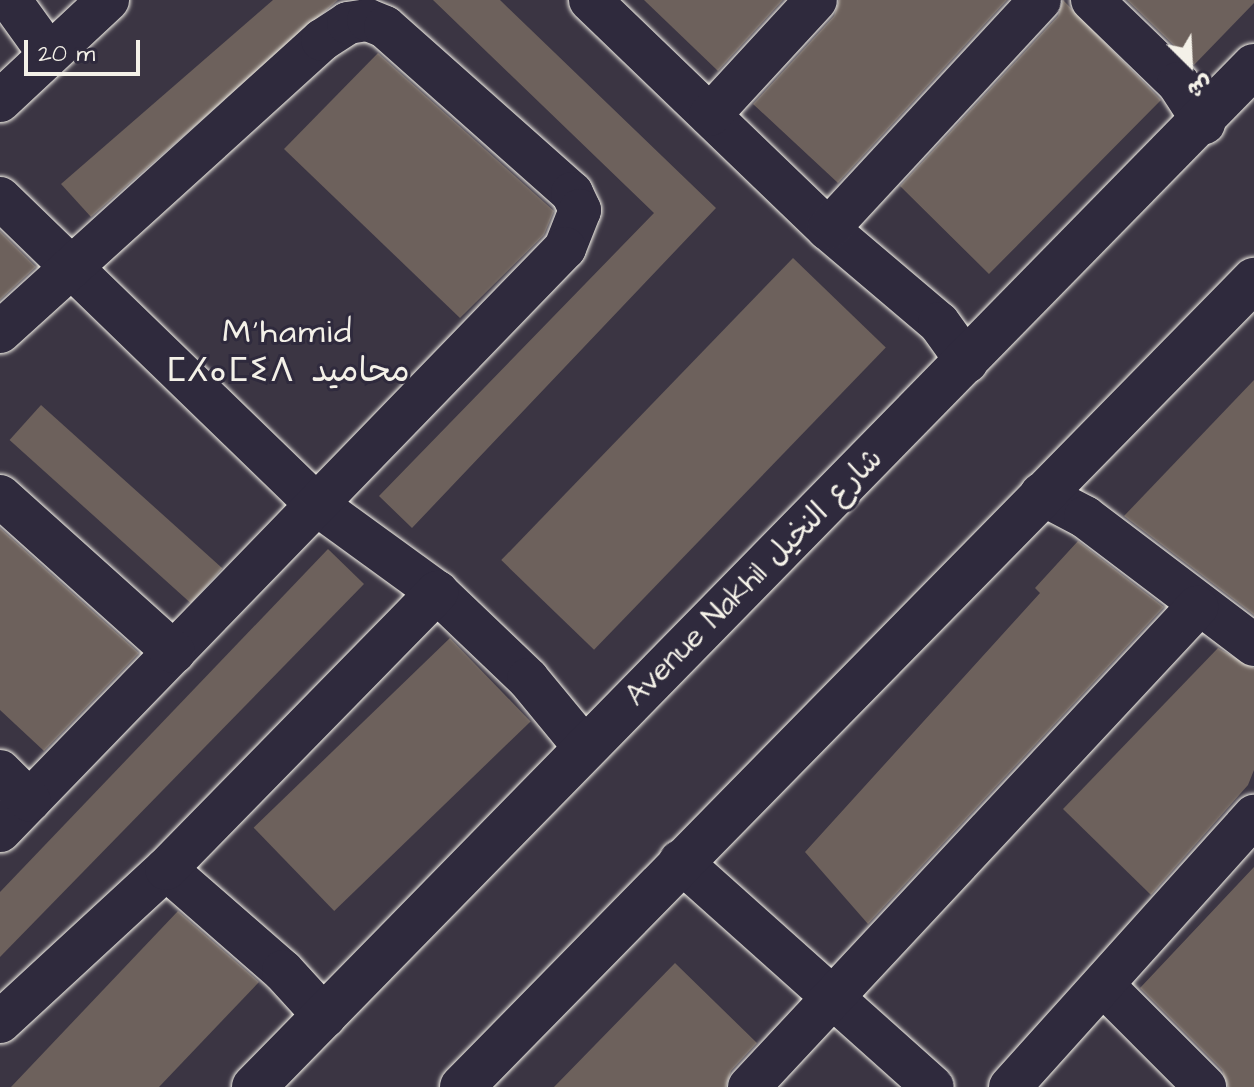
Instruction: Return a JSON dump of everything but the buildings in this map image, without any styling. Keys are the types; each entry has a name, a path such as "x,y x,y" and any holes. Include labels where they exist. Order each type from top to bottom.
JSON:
{"street":[{"path":"10,0 49,54"},
{"path":"0,101 108,0"},
{"path":"710,115 816,0"},
{"path":"828,229 1040,0"},
{"path":"1092,0 1178,83 1204,123"},
{"path":"592,1 828,229 939,323 967,362"},
{"path":"0,332 322,40 348,23 368,20 385,27 572,193 580,210 565,248 0,831"},
{"name":"Avenue Nakhil شارع النخيل","path":"254,1087 584,747 1204,123 1254,66"},
{"path":"0,198 316,504 437,592 528,679 584,747"},
{"path":"462,1087 680,861 1254,280"},
{"path":"1041,494 1085,517 1197,607 1254,645"},
{"path":"0,496 174,652"},
{"path":"0,1022 166,869 437,592"},
{"path":"749,1087 839,997 1197,607"},
{"path":"0,771 30,801"},
{"path":"1010,1087 1254,816"},
{"path":"680,861 839,997 933,1087"},
{"path":"166,869 283,971 325,1017"},
{"path":"1104,986 1205,1087"}],"district":[{"name":"M'hamid ⵎⵃⴰⵎⵉⴷ محاميد","path":"288,352"}]}
